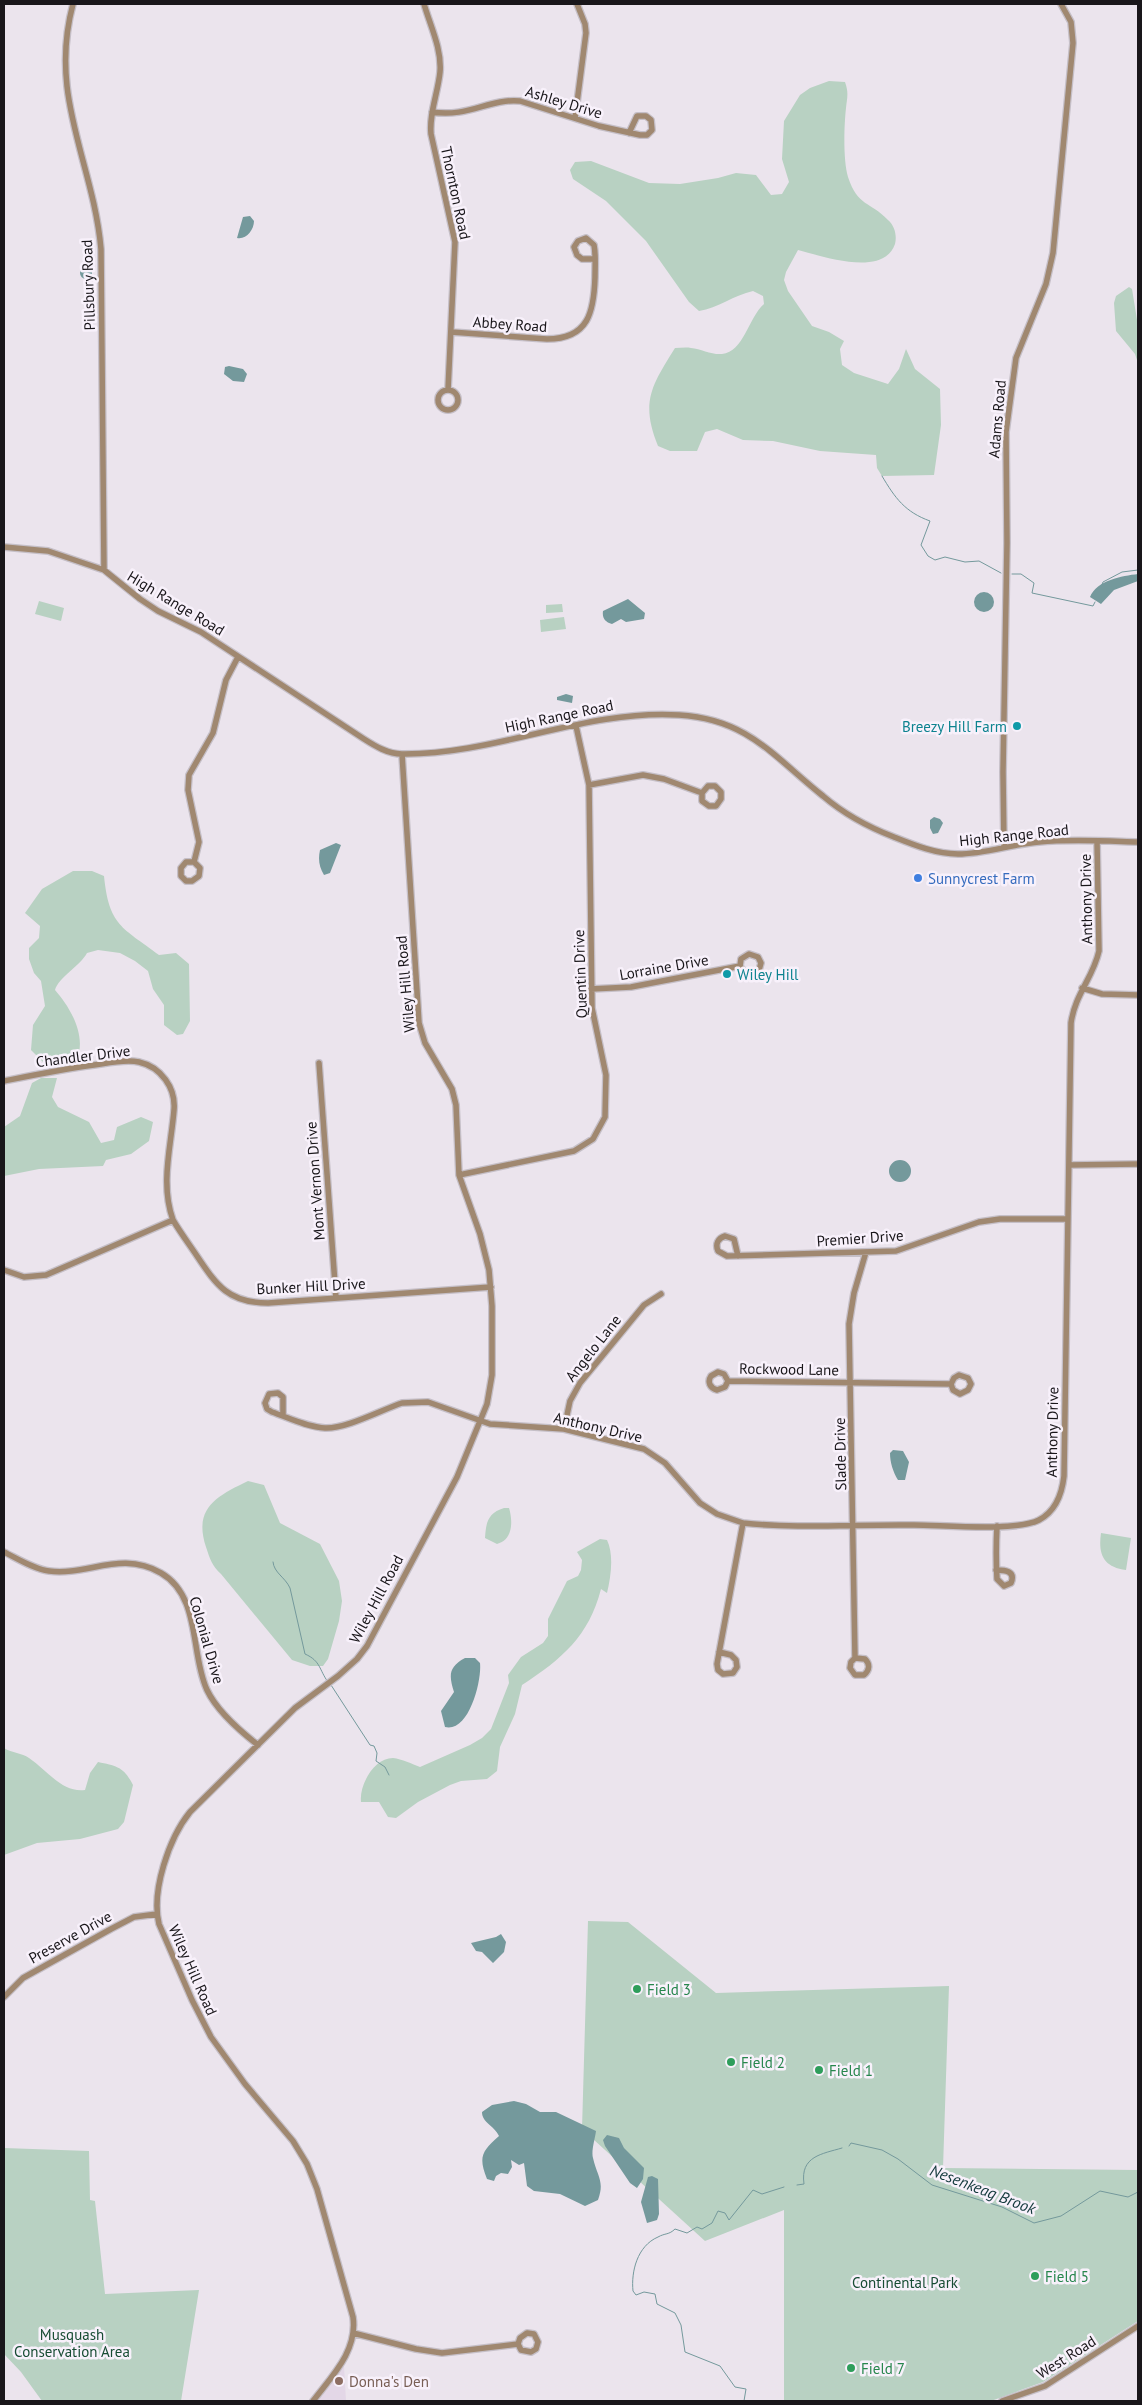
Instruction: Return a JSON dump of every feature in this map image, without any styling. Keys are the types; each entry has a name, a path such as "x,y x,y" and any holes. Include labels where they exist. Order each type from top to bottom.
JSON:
{"street":[{"name":"Pillsbury Road","path":"74,4 67,36 65,78 74,128 95,212 100,249 104,570"},
{"name":"Thornton Road","path":"424,4 439,54 440,70 432,112 432,143 455,242 448,390"},
{"path":"574,118 586,33 585,24 577,4"},
{"name":"Adams Road","path":"1004,847 1003,772 1007,543 1006,432 1016,358 1046,284 1053,253 1073,43 1071,22 1061,4"},
{"name":"Ashley Drive","path":"432,112 460,114 516,101 534,104 574,118 629,133 647,135 652,128 651,120 646,116 637,116 629,133"},
{"name":"Abbey Road","path":"451,332 548,339 560,339 570,335 584,326 592,311 595,259"},
{"name":"High Range Road","path":"4,547 48,551 104,570 158,611 201,632 373,745 402,754 463,748 616,717 679,715 710,720 740,731 763,744 823,796 849,815 876,830 916,845 946,853 967,853 1044,841 1138,842"},
{"path":"194,862 199,842 188,790 189,775 213,733 226,680 238,657"},
{"name":"Quentin Drive","path":"459,1175 569,1152 584,1146 596,1136 605,1117 606,1080 593,1018 591,989 588,785 576,726"},
{"name":"Wiley Hill Road","path":"312,2401 341,2363 353,2333 352,2317 347,2297 317,2189 307,2164 293,2141 245,2084 211,2036 192,2000 165,1938 157,1914 159,1885 178,1829 201,1800 294,1708 354,1663 367,1646 433,1518 452,1486 490,1394 492,1375 491,1287 484,1249 459,1175 456,1104 452,1090 424,1042 419,1023 402,754"},
{"path":"588,785 643,775 664,779 702,793"},
{"name":"Anthony Drive","path":"283,1416 316,1426 332,1428 402,1403 418,1401 434,1404 480,1421 564,1429 653,1454 669,1467 700,1503 718,1514 742,1523 996,1526 1029,1524 1039,1520 1055,1506 1063,1487 1071,1023 1074,1004 1094,967 1099,951 1098,841"},
{"name":"Lorraine Drive","path":"591,989 631,987 740,966"},
{"path":"1082,988 1102,994 1138,995"},
{"name":"Chandler Drive","path":"4,1082 50,1071 128,1061 144,1064 158,1071 171,1088 175,1103 166,1188 173,1220"},
{"name":"Mont Vernon Drive","path":"319,1063 336,1298"},
{"path":"1069,1165 1138,1164"},
{"name":"Premier Drive","path":"738,1256 866,1252 906,1248 968,1225 989,1220 1068,1219"},
{"path":"4,1270 24,1277 46,1275 173,1220"},
{"name":"Bunker Hill Drive","path":"173,1220 216,1283 232,1296 247,1302 263,1303 491,1287"},
{"name":"Slade Drive","path":"855,1658 850,1313 866,1252"},
{"name":"Angelo Lane","path":"564,1429 570,1401 580,1383 644,1305 661,1294"},
{"name":"Rockwood Lane","path":"728,1381 951,1384"},
{"path":"719,1652 742,1523"},
{"path":"996,1526 996,1570"},
{"name":"Colonial Drive","path":"4,1552 49,1571 128,1563 144,1566 164,1574 175,1585 186,1603 202,1676 208,1692 230,1719 258,1745"},
{"name":"Preserve Drive","path":"4,1998 23,1978 111,1929 134,1917 157,1914"},
{"name":"West Road","path":"1002,2401 1045,2386 1138,2326"},
{"path":"353,2333 416,2349 442,2353 518,2344"}],"shaded area":[{"name":"Donna's Den","path":"344,2366 346,2401 318,2401 329,2387"}],"green space":[{"path":"829,81 845,82 847,89 845,152 846,170 852,187 860,199 890,222 895,231 895,244 888,254 878,260 865,262 836,260 798,250 786,272 784,280 788,291 812,326 829,332 844,341 840,349 842,365 854,373 888,384 899,369 906,349 915,369 940,389 941,425 934,475 882,476 877,468 876,455 820,451 773,441 743,440 717,429 705,432 697,451 670,451 658,446 653,431 649,405 651,394 660,373 675,348 699,349 718,354 729,352 741,341 754,317 764,304 763,296 753,291 699,311 689,302 646,241 606,201 573,179 570,170 575,162 591,161 649,183 680,184 736,173 756,175 771,195 782,194 789,182 782,159 784,121 800,95 810,88"},
{"path":"1129,287 1132,289 1138,326 1138,411 1137,360 1135,354 1116,331 1114,303 1116,296"},
{"path":"39,601 64,608 61,621 35,614"},
{"path":"562,604 563,612 546,613 546,605"},
{"path":"564,617 566,629 541,632 540,620"},
{"path":"73,871 92,871 104,876 110,906 120,924 159,955 176,953 189,964 190,1021 183,1034 177,1035 164,1025 164,1005 153,989 148,971 135,961 120,953 98,950 87,953 57,985 55,990 66,1005 79,1032 79,1052 76,1061 47,1066 31,1050 33,1025 45,1006 41,981 34,973 29,959 29,948 39,938 40,926 25,913 42,889"},
{"path":"41,1078 57,1078 52,1097 58,1107 89,1122 101,1143 114,1140 117,1127 141,1117 153,1122 149,1141 131,1154 106,1160 103,1166 39,1169 4,1176 4,1127 20,1116 32,1083"},
{"path":"248,1481 264,1485 280,1523 320,1544 339,1581 342,1601 339,1621 328,1659 323,1666 310,1666 292,1660 215,1568 210,1559 203,1534 205,1513 218,1498"},
{"path":"504,1508 509,1508 511,1524 506,1539 497,1544 485,1538 486,1527 491,1515"},
{"path":"1101,1533 1131,1538 1126,1570 1107,1563 1100,1547"},
{"path":"600,1539 607,1540 611,1552 611,1573 607,1593 601,1589 589,1620 572,1645 550,1666 522,1685 515,1714 500,1747 497,1771 487,1779 461,1781 450,1785 418,1802 396,1818 388,1817 379,1802 361,1802 362,1788 365,1781 374,1767 380,1762 393,1758 420,1767 470,1745 482,1738 491,1729 509,1683 508,1675 521,1657 543,1643 548,1636 548,1619 567,1581 578,1576 581,1570 582,1560 577,1552"},
{"path":"4,1748 26,1756 55,1780 77,1790 85,1790 90,1773 98,1762 119,1768 126,1774 133,1785 124,1822 118,1829 80,1839 37,1843 4,1855"},
{"name":"Continental Park","path":"588,1921 628,1922 716,1993 949,1986 943,2168 1138,2170 1138,2321 1043,2382 991,2401 784,2401 784,2210 705,2241 582,2129"},
{"name":"Musquash Conservation Area","path":"4,2148 89,2151 90,2200 95,2201 105,2294 199,2290 181,2401 42,2401 21,2372 4,2354"}],"water":[{"path":"250,216 254,221 251,231 246,236 237,238 243,217"},
{"path":"84,267 88,267 92,273 88,279 84,279 80,275 80,271"},
{"path":"225,367 243,369 247,374 244,382 233,381 224,374"},
{"path":"1138,574 1138,581 1114,590 1101,604 1090,597 1093,591 1104,583"},
{"path":"984,592 991,595 994,602 991,609 984,612 977,609 974,602 977,595"},
{"path":"628,599 645,613 644,619 626,622 621,619 612,624 606,621 603,611"},
{"path":"566,694 573,696 572,703 557,700 557,697"},
{"path":"934,817 940,819 943,823 938,833 933,834 930,828 930,820"},
{"path":"336,843 341,845 330,873 324,875 319,863 320,850"},
{"path":"896,1160 904,1160 911,1167 911,1175 904,1182 896,1182 889,1175 889,1167"},
{"path":"893,1450 903,1451 909,1462 905,1480 898,1480 893,1470 890,1453"},
{"path":"465,1658 475,1658 480,1663 476,1692 467,1714 461,1722 453,1727 445,1727 441,1711 454,1692 451,1672 459,1661"},
{"path":"501,1934 506,1942 504,1952 493,1963 482,1952 476,1951 471,1943 496,1937"},
{"path":"514,2101 526,2104 540,2112 556,2112 596,2131 593,2155 601,2183 598,2200 585,2206 560,2194 534,2191 527,2186 524,2163 519,2165 511,2160 512,2167 508,2174 501,2173 496,2176 494,2181 487,2179 482,2160 483,2155 485,2150 499,2136 486,2122 482,2112 492,2105"},
{"path":"607,2135 619,2138 624,2148 644,2168 643,2179 637,2188 630,2183 605,2146 603,2140"},
{"path":"652,2176 658,2179 659,2214 657,2220 647,2223 641,2202 648,2177"}],"waterway":[{"name":"Nesenkeag Brook","path":"882,476 891,491 907,509 930,521 921,545 928,556 935,560 945,557 965,562 979,561 1001,573"},
{"name":"Nesenkeag Brook","path":"1101,587 1103,582 1122,572 1138,570"},
{"name":"Nesenkeag Brook","path":"1012,574 1021,574 1034,583 1032,593 1093,606 1095,602"},
{"path":"273,1562 275,1569 290,1588 305,1654 317,1663 328,1682"},
{"path":"331,1685 370,1745 374,1746 377,1753 376,1761 385,1767 389,1775"},
{"name":"Nesenkeag Brook","path":"849,2146 851,2143 882,2150 898,2159 932,2185 1002,2207 1034,2223 1061,2216 1100,2191 1128,2197 1138,2192"},
{"name":"Nesenkeag Brook","path":"797,2185 804,2184 805,2167 809,2162 827,2152 842,2148"},
{"name":"Nesenkeag Brook","path":"744,2401 746,2389 735,2387 720,2366 685,2352 681,2325 675,2313 657,2304 655,2294 644,2292 636,2295 633,2291 634,2268 640,2253 651,2241 658,2237 675,2229 687,2233 697,2227 702,2229 712,2223 718,2211 725,2213 729,2220 753,2190 762,2194 784,2187"}],"place":[{"name":"Breezy Hill Farm","path":"1017,726"},
{"name":"Sunnycrest Farm","path":"918,878"},
{"name":"Wiley Hill","path":"727,974"},
{"name":"Field 3","path":"637,1989"},
{"name":"Field 2","path":"731,2062"},
{"name":"Field 1","path":"819,2070"},
{"name":"Field 5","path":"1035,2276"},
{"name":"Field 7","path":"851,2368"},
{"name":"Donna's Den","path":"339,2381"}]}
